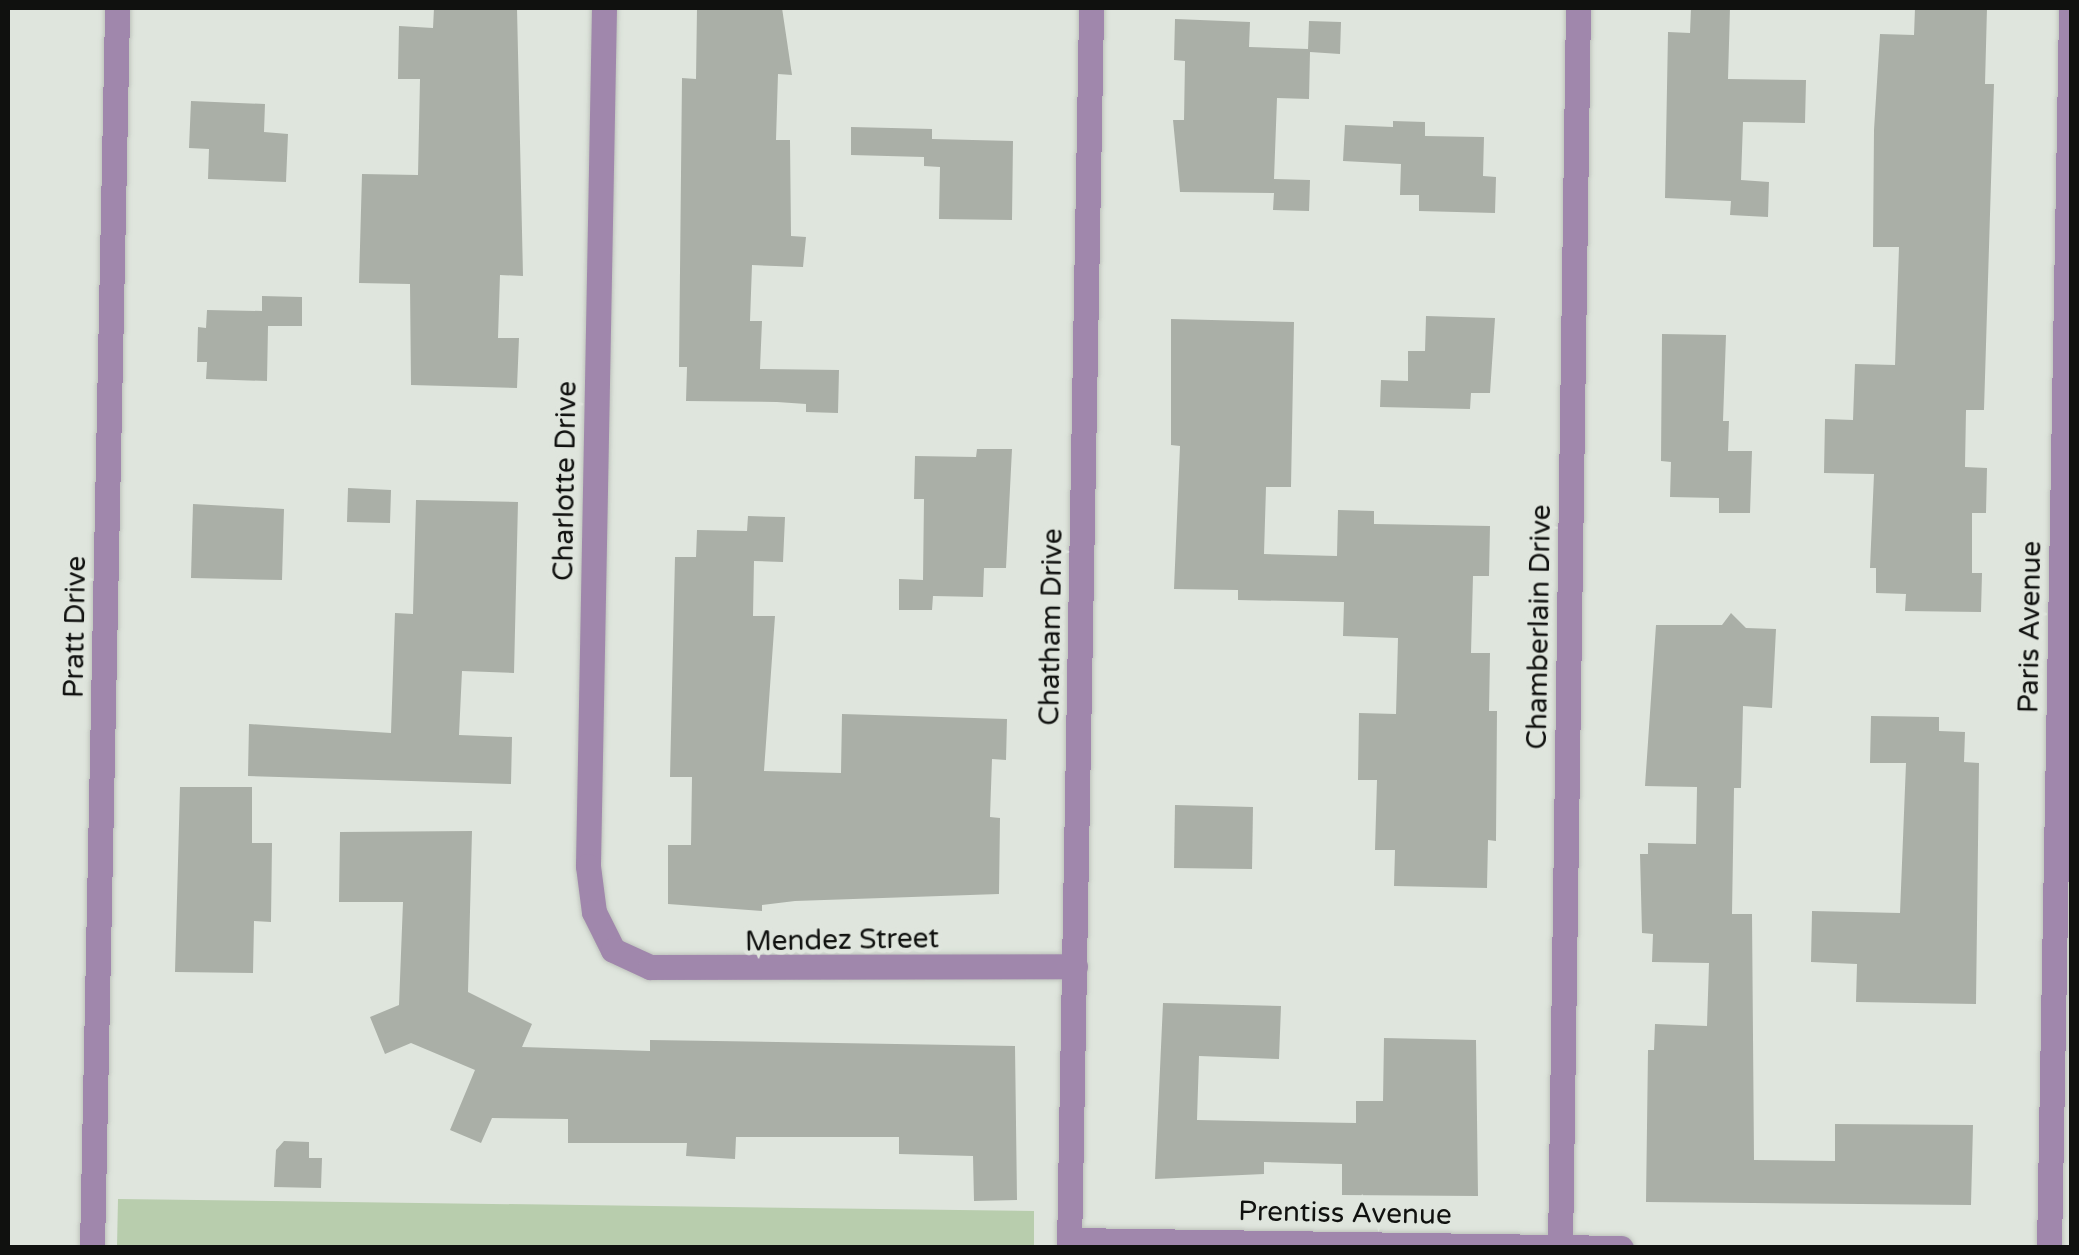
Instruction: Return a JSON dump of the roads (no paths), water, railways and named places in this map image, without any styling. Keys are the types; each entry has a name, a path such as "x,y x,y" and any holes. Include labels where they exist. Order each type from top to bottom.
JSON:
{"street":[{"name":"Pratt Drive","path":"92,1248 117,8"},
{"name":"Charlotte Drive","path":"604,8 588,866 594,912 613,950"},
{"name":"Chatham Drive","path":"1070,1244 1092,8"},
{"name":"Chamberlain Drive","path":"1560,1246 1578,8"},
{"name":"Paris Avenue","path":"2048,1248 2070,8"},
{"name":"Mendez Street","path":"613,950 650,967 696,972 1075,966"},
{"name":"Prentiss Avenue","path":"1070,1244 1620,1248"}]}
